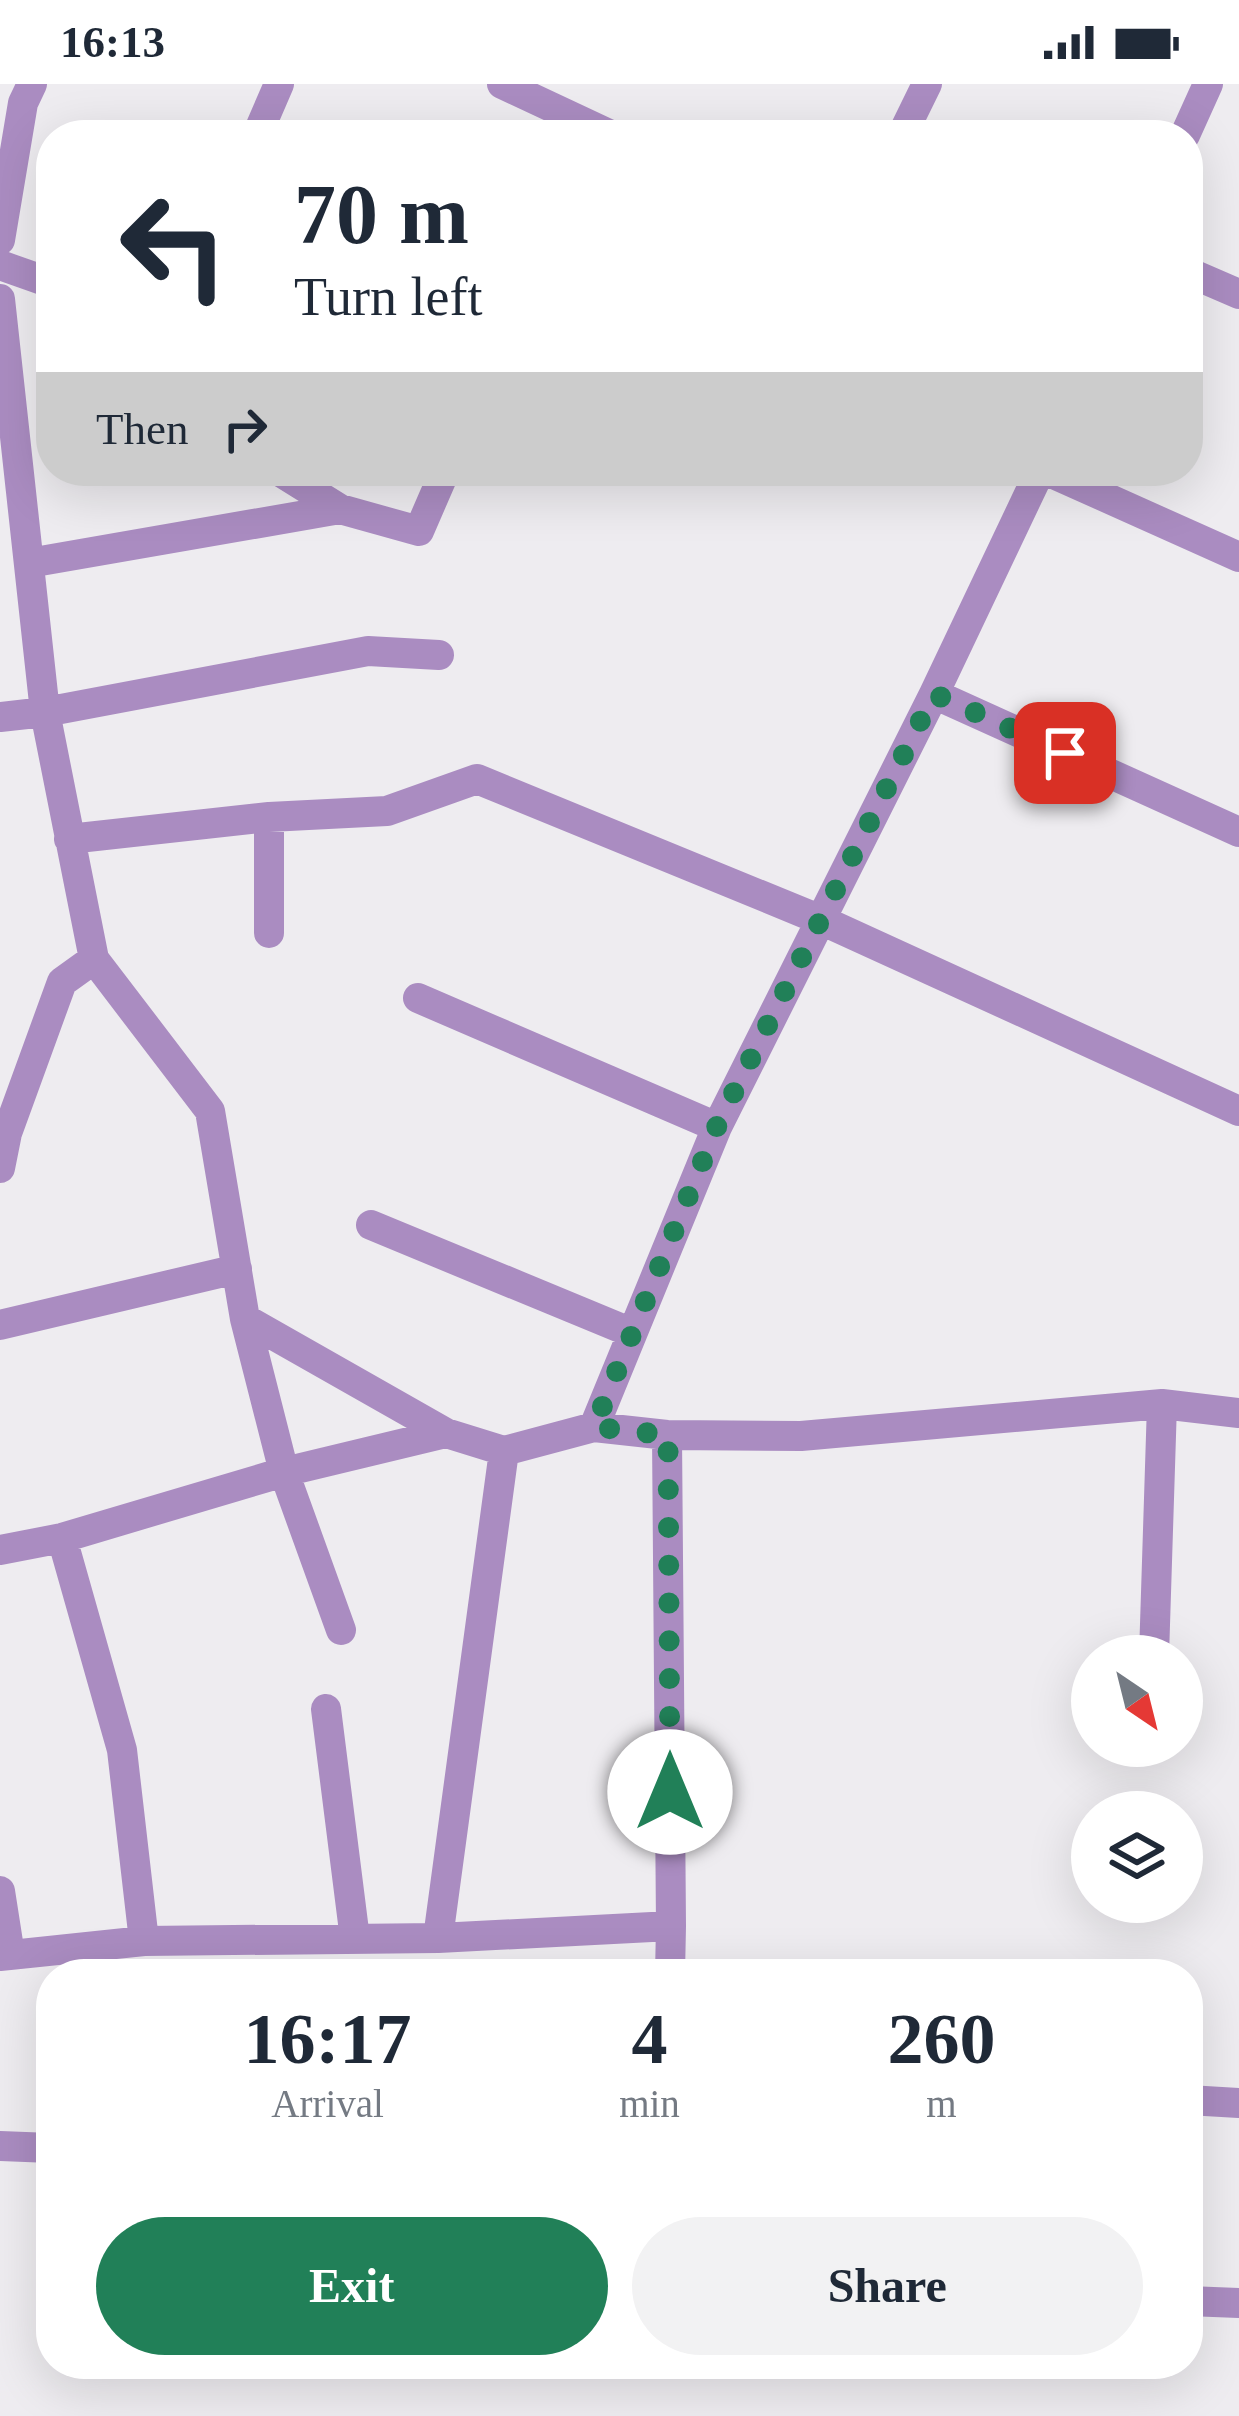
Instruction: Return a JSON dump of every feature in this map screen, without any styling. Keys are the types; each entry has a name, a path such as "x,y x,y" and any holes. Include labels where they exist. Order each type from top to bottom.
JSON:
{"street":[{"path":"0,240 23,103 32,84"},
{"path":"263,120 279,84"},
{"path":"502,84 579,120"},
{"path":"909,120 927,84"},
{"path":"1192,120 1208,84"},
{"path":"0,265 36,278"},
{"path":"1203,279 1239,295"},
{"path":"0,299 45,712 94,958 210,1111 245,1319 284,1472 340,1630"},
{"path":"303,486 340,509 419,531 439,486"},
{"path":"594,1427 717,1126 1037,486"},
{"path":"1078,486 1239,557"},
{"path":"29,563 340,509"},
{"path":"0,717 368,651 439,656"},
{"path":"934,694 1239,832"},
{"path":"69,839 268,817 387,812 477,779 821,920 1239,1112"},
{"path":"268,817 269,933"},
{"path":"0,1168 3,1133 62,982 94,958"},
{"path":"418,998 717,1126"},
{"path":"371,1225 630,1332"},
{"path":"0,1325 237,1269"},
{"path":"245,1319 446,1432 504,1451 594,1427 668,1435 801,1436 1162,1404 1239,1413"},
{"path":"1155,1635 1162,1404"},
{"path":"0,1550 62,1538 284,1472 446,1432"},
{"path":"668,1435 670,1959"},
{"path":"438,1938 504,1451"},
{"path":"62,1538 122,1750 144,1940"},
{"path":"326,1709 355,1939"},
{"path":"0,1891 5,1955 144,1940 438,1938 671,1926"},
{"path":"1203,2101 1239,2103"},
{"path":"0,2146 36,2147"},
{"path":"1203,2302 1239,2303"}],"route":[{"path":"670,1792 668,1435 594,1427 630,1332 717,1126 934,694 1065,753"}]}
